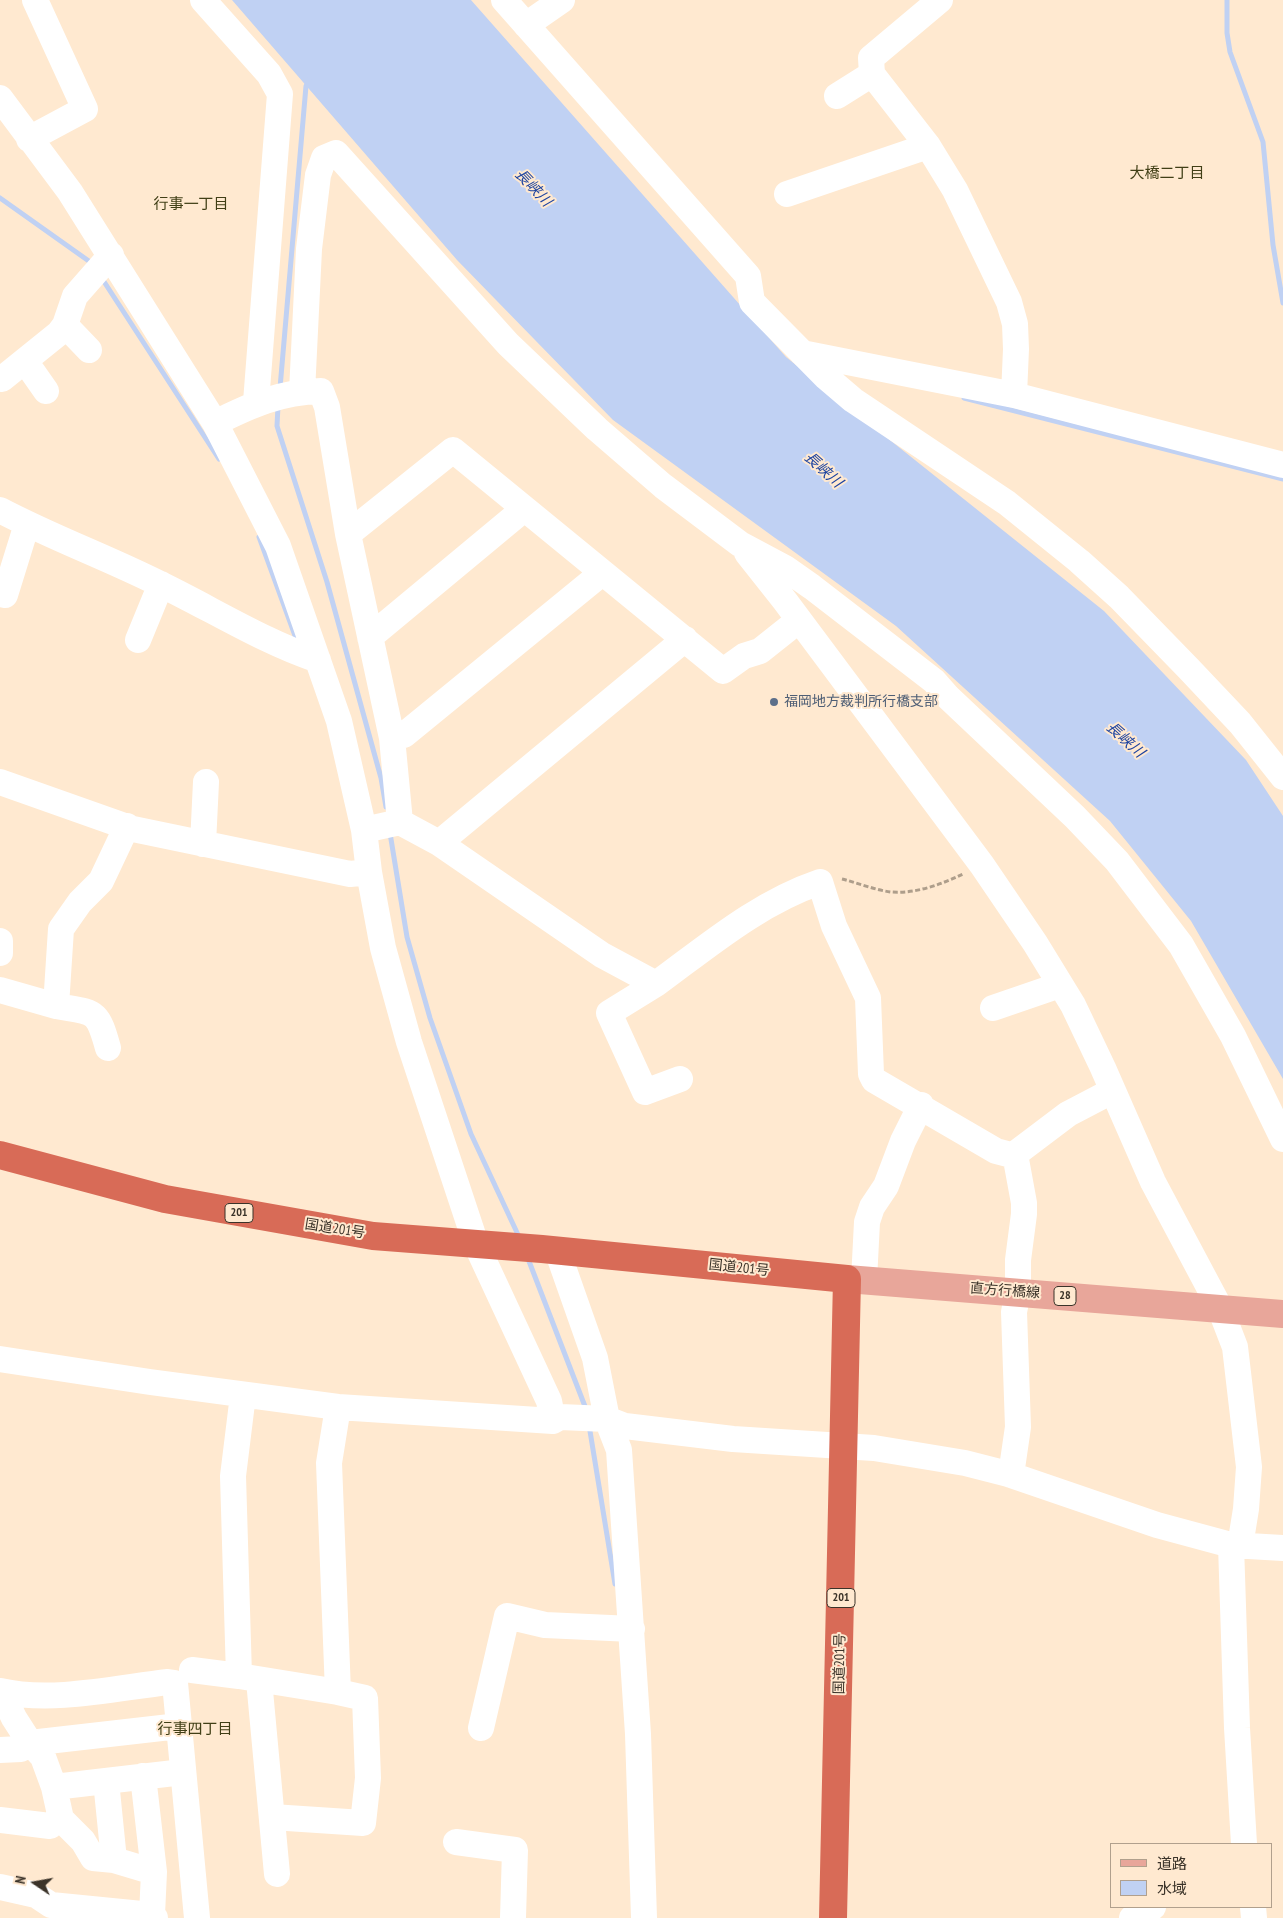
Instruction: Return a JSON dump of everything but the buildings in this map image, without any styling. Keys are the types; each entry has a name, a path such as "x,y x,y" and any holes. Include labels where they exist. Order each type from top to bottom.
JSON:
{"highway":[{"name":"国道201号","path":"0,1156 165,1199 373,1236 549,1249 856,1279 845,1446 833,1918"}],"main road":[{"name":"直方行橋線","path":"856,1279 1283,1314"}],"street":[{"path":"30,139 85,109 35,0"},
{"path":"204,0 269,74 280,94 261,401"},
{"path":"504,0 748,276 752,302 802,353 853,400 1007,503 1079,561 1119,597 1208,689 1240,723 1283,777"},
{"path":"526,25 562,0"},
{"path":"940,0 871,58 872,74 928,146 955,190 1009,302 1015,324 1014,395"},
{"path":"837,96 872,74"},
{"path":"0,98 70,192 215,422 278,546 339,721 368,829 368,872 383,948 409,1042 480,1244 556,1419"},
{"path":"787,194 928,146"},
{"path":"302,392 309,249 318,175 324,158 336,153 508,344 597,429 663,486 740,544 785,568 812,587 934,681 948,697 1068,811 1117,861 1181,945 1233,1036 1283,1139"},
{"path":"2,379 60,333 75,296 111,255"},
{"path":"64,324 89,350"},
{"path":"802,353 1014,395 1283,465"},
{"path":"25,361 46,391"},
{"path":"215,422 261,401 302,392 320,391 327,407 348,534 392,738 400,822"},
{"path":"348,534 453,450 724,671 744,656 760,651 792,610 802,587 812,587"},
{"path":"370,638 524,508"},
{"path":"0,510 161,584 282,648 318,660"},
{"path":"0,594 5,596 27,524"},
{"path":"740,544 792,610 982,865 1060,985 1077,1014 1153,1182 1220,1308 1235,1347 1249,1467 1246,1509 1235,1545 1237,1728 1244,1843"},
{"path":"392,738 404,735 602,573"},
{"path":"138,640 161,584"},
{"path":"439,842 685,639"},
{"path":"0,782 127,826 203,844 350,874 368,872"},
{"path":"203,844 206,782"},
{"path":"368,829 400,822 439,842 602,955 656,984"},
{"path":"56,1006 61,929 80,902 100,881 127,826"},
{"path":"680,1079 645,1092 609,1013 656,984 753,913 775,900 820,882 834,926 868,998 870,1074 879,1085 921,1105 996,1151 1015,1156"},
{"path":"0,941 0,953"},
{"path":"993,1008 1060,985"},
{"path":"0,990 56,1006 90,1012 101,1022 108,1048"},
{"path":"1011,1475 1018,1427 1018,1372 1014,1312 1018,1292 1018,1260 1024,1203 1015,1156 1018,1150 1068,1114 1112,1091"},
{"path":"856,1279 867,1222 872,1207 886,1186 903,1140 921,1105"},
{"path":"549,1249 596,1358 603,1419 619,1450 632,1629 644,1918"},
{"path":"0,1359 338,1407 556,1419 603,1419 625,1426 733,1438 874,1448 965,1462 1011,1475 1157,1525 1235,1545 1283,1548"},
{"path":"243,1395 233,1476 249,1678 272,1816 277,1874"},
{"path":"338,1407 329,1463 338,1692"},
{"path":"481,1728 507,1616 544,1625 632,1629"},
{"path":"192,1670 338,1692 365,1698 368,1778 363,1823 272,1816"},
{"path":"1,1691 25,1695 55,1695 168,1682 175,1683 197,1918"},
{"path":"1,1691 14,1718 30,1743 43,1757 54,1787 61,1819 83,1841 93,1858 114,1860 154,1872"},
{"path":"0,1750 21,1749 30,1743 179,1726"},
{"path":"54,1787 183,1772"},
{"path":"0,1887 36,1895 52,1905 154,1916 154,1872 143,1776"},
{"path":"106,1780 114,1860"},
{"path":"148,1822 187,1816"},
{"path":"0,1820 50,1826"},
{"path":"456,1842 514,1850 513,1918"},
{"path":"1132,1918 1151,1908"}],"path":[{"path":"820,882 839,878 890,892 905,892 935,886 982,865"}],"water":[{"name":"長峡川","path":"232,0 471,0 786,357 1104,611 1246,760 1283,816 1283,1079 1191,921 1110,821 896,626 613,420 457,260"}],"waterway":[{"path":"1227,0 1227,33 1230,52 1263,142 1273,245 1283,303"},
{"path":"280,388 306,86 309,80"},
{"path":"0,198 93,264"},
{"path":"101,277 219,459"},
{"path":"964,398 1283,479"},
{"path":"278,406 277,426 327,582 381,778 386,807"},
{"path":"259,537 298,644"},
{"path":"390,833 407,937 430,1018 471,1134 520,1239"},
{"path":"527,1256 586,1409"},
{"path":"589,1425 615,1584"}],"place":[{"name":"福岡地方裁判所行橋支部","path":"774,702"}],"district":[{"name":"大橋二丁目","path":"1167,174"},
{"name":"行事一丁目","path":"191,205"},
{"name":"行事四丁目","path":"195,1730"}]}
